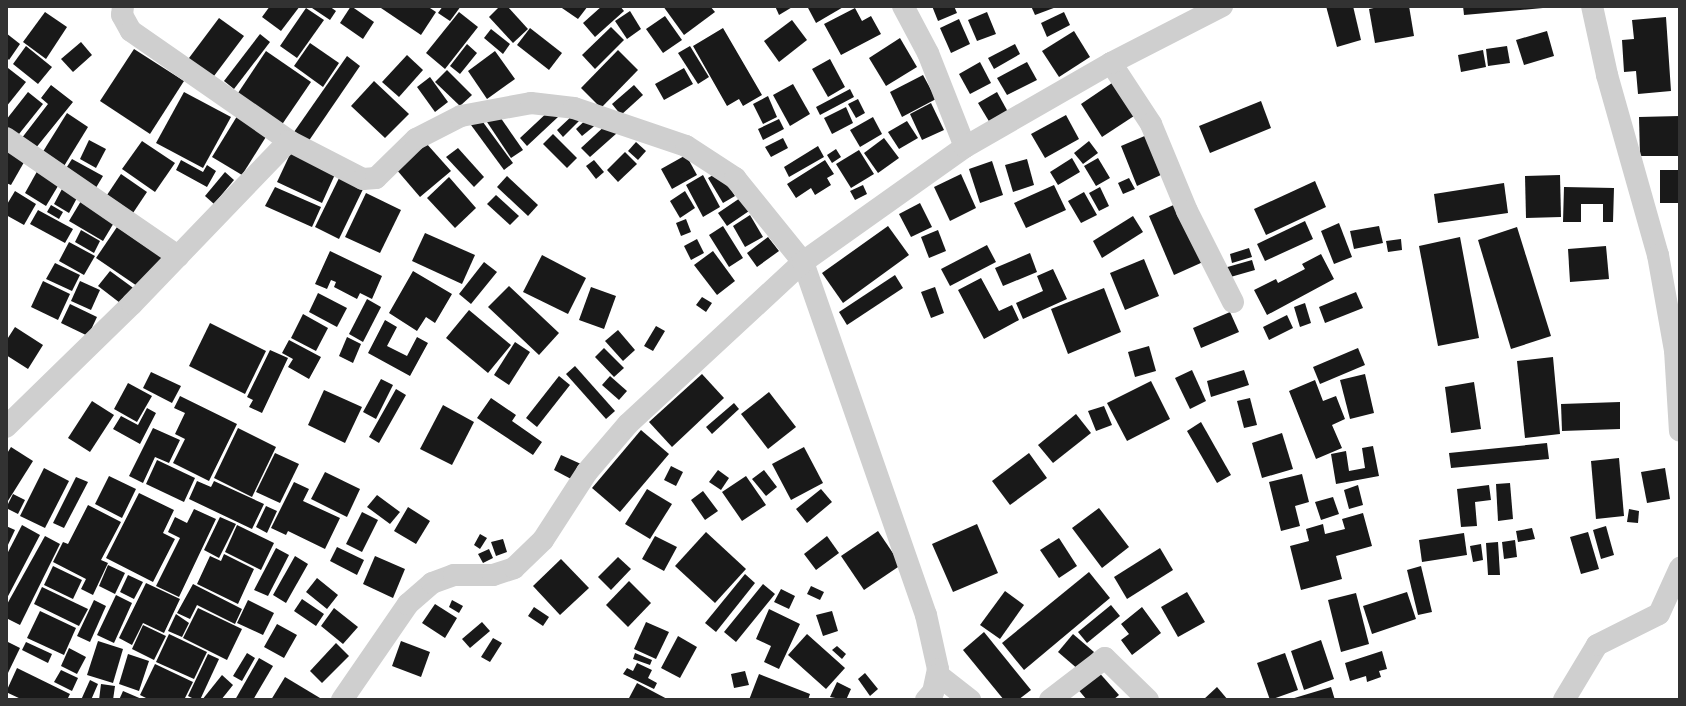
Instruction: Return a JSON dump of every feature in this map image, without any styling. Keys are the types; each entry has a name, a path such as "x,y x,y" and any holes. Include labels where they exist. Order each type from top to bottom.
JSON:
{"street":[{"path":"903,6 928,53 965,147"},
{"path":"342,700 408,604 432,583 454,575 493,575 514,568 543,540 587,472 628,424 803,262 965,147 1111,63 1222,6"},
{"path":"1592,6 1607,75 1658,255 1675,350 1680,431"},
{"path":"117,9 131,31 289,141 363,179 376,178 416,139 461,116 531,103 574,108 686,146 735,178 803,262 926,615 938,675 926,700"},
{"path":"1111,63 1151,124 1187,211 1233,302"},
{"path":"6,138 178,256"},
{"path":"6,427 289,141"},
{"path":"1564,700 1597,645 1659,614 1680,568"},
{"path":"1050,700 1087,668 1105,658 1148,700"},
{"path":"938,675 970,700"}],"building":[{"path":"270,6 300,6 281,31 262,17"},
{"path":"309,6 329,6 336,11 330,20"},
{"path":"351,6 374,22 363,39 340,23"},
{"path":"378,6 427,6 436,12 421,35"},
{"path":"443,6 461,6 450,21 438,13"},
{"path":"500,6 507,6 528,29 513,43 489,17"},
{"path":"559,6 588,6 578,19"},
{"path":"602,6 620,6 624,11 595,37 583,23"},
{"path":"663,6 710,6 715,12 684,35"},
{"path":"775,6 794,6 779,15"},
{"path":"807,6 845,6 816,23"},
{"path":"932,6 954,6 957,13 938,21"},
{"path":"1031,6 1059,6 1035,15"},
{"path":"1326,6 1353,6 1361,40 1337,47"},
{"path":"1409,6 1414,36 1375,43 1369,9"},
{"path":"1463,6 1543,6 1543,8 1464,15"},
{"path":"306,8 324,20 297,58 280,46"},
{"path":"855,8 862,21 871,16 881,34 841,55 824,24"},
{"path":"630,11 641,29 627,39 615,21"},
{"path":"45,12 67,27 46,59 23,42"},
{"path":"459,12 478,27 445,69 426,53"},
{"path":"987,12 996,34 977,41 968,20"},
{"path":"1064,12 1070,25 1047,37 1041,23"},
{"path":"665,16 682,40 663,53 646,29"},
{"path":"1666,17 1671,91 1638,94 1636,71 1624,72 1622,40 1634,39 1632,20"},
{"path":"219,18 244,36 211,80 186,62"},
{"path":"959,19 970,44 951,53 940,28"},
{"path":"792,20 807,40 779,62 764,41"},
{"path":"611,27 624,40 595,69 582,55"},
{"path":"530,28 562,53 549,70 517,45"},
{"path":"723,28 762,95 743,106 739,99 727,106 693,46"},
{"path":"491,29 510,44 503,54 484,38"},
{"path":"1074,31 1090,57 1059,77 1042,51"},
{"path":"1547,31 1554,56 1524,65 1516,40"},
{"path":"6,33 20,44 9,60 6,57"},
{"path":"260,34 270,42 234,89 224,81"},
{"path":"900,38 917,67 886,86 869,58"},
{"path":"81,42 92,55 73,72 61,59"},
{"path":"310,43 339,63 323,87 294,66"},
{"path":"467,44 477,53 460,74 450,66"},
{"path":"1015,44 1020,54 994,69 988,58"},
{"path":"26,46 52,67 38,84 13,64"},
{"path":"690,46 709,77 698,84 678,53"},
{"path":"1507,46 1510,63 1488,66 1486,49"},
{"path":"134,49 184,81 150,134 100,101"},
{"path":"618,50 638,70 601,108 581,88"},
{"path":"1483,50 1486,67 1461,72 1458,55"},
{"path":"266,51 311,82 281,126 236,96"},
{"path":"495,51 515,79 487,99 468,71"},
{"path":"407,55 423,70 399,97 382,82"},
{"path":"347,56 360,66 308,142 294,132"},
{"path":"830,59 845,87 828,97 812,69"},
{"path":"980,62 991,83 970,94 959,74"},
{"path":"1027,62 1037,80 1007,95 997,78"},
{"path":"8,68 26,82 6,107 6,71"},
{"path":"684,68 693,84 664,100 655,84"},
{"path":"447,70 472,95 460,106 435,82"},
{"path":"923,75 936,99 902,117 890,92"},
{"path":"430,77 448,102 435,112 417,87"},
{"path":"374,81 409,114 385,138 351,106"},
{"path":"1112,83 1134,116 1102,137 1081,104"},
{"path":"793,84 810,114 790,126 773,95"},
{"path":"51,85 73,102 31,154 18,143 48,104 41,98"},
{"path":"634,85 643,95 621,115 612,104"},
{"path":"850,89 854,97 820,115 816,107"},
{"path":"28,92 43,104 15,139 6,131 6,120"},
{"path":"184,92 231,117 203,168 156,143"},
{"path":"997,92 1008,112 990,123 978,103"},
{"path":"768,96 777,117 763,124 753,104"},
{"path":"858,99 865,113 856,118 848,104"},
{"path":"1261,101 1271,128 1210,153 1199,126"},
{"path":"931,103 944,130 922,140 910,114"},
{"path":"846,107 853,123 832,134 824,118"},
{"path":"551,109 558,117 527,146 520,138"},
{"path":"67,113 88,127 61,171 39,158"},
{"path":"239,113 269,132 242,175 212,157"},
{"path":"498,114 523,150 511,158 487,122"},
{"path":"574,114 580,120 563,137 557,130"},
{"path":"591,115 598,123 582,136 576,129"},
{"path":"1066,115 1079,139 1045,158 1031,134"},
{"path":"1680,116 1680,156 1640,156 1639,117"},
{"path":"873,117 882,134 860,147 850,130"},
{"path":"480,118 513,163 504,170 471,125"},
{"path":"779,119 784,129 763,140 758,129"},
{"path":"907,121 918,138 899,149 888,132"},
{"path":"608,123 617,133 590,157 581,148"},
{"path":"553,134 577,158 567,168 543,144"},
{"path":"1147,135 1163,174 1137,186 1121,146"},
{"path":"783,138 788,148 771,157 765,147"},
{"path":"884,138 899,158 878,173 864,153"},
{"path":"89,140 106,149 96,168 80,159"},
{"path":"142,141 175,163 155,192 122,169"},
{"path":"1089,141 1098,153 1083,164 1074,153"},
{"path":"636,142 646,151 638,160 628,151"},
{"path":"426,143 451,171 420,197 396,169"},
{"path":"6,145 27,157 11,185 6,183"},
{"path":"818,146 824,157 789,177 784,167"},
{"path":"458,148 484,177 474,187 446,157"},
{"path":"836,149 841,157 832,163 827,155"},
{"path":"292,150 337,170 322,203 277,182"},
{"path":"859,150 874,174 851,188 836,164"},
{"path":"625,152 637,164 618,182 607,170"},
{"path":"686,155 697,175 672,189 661,169"},
{"path":"1072,158 1080,172 1058,185 1050,172"},
{"path":"1098,158 1110,178 1096,186 1084,166"},
{"path":"72,159 103,176 94,191 63,173"},
{"path":"1027,159 1034,185 1013,192 1005,165"},
{"path":"181,160 203,172 207,165 216,171 207,187 176,170"},
{"path":"594,160 604,172 596,179 586,166"},
{"path":"825,160 834,174 827,178 831,185 815,195 811,188 796,198 787,184"},
{"path":"992,161 1003,195 980,203 969,169"},
{"path":"39,168 61,181 46,206 25,193"},
{"path":"1660,170 1680,170 1680,203 1660,203"},
{"path":"720,171 735,196 723,203 708,178"},
{"path":"225,172 234,180 214,204 205,196"},
{"path":"121,174 147,192 133,213 107,195"},
{"path":"341,174 365,185 339,239 315,227"},
{"path":"961,174 976,208 950,221 934,187"},
{"path":"703,175 720,207 703,217 686,185"},
{"path":"1560,175 1561,217 1526,218 1525,176"},
{"path":"507,176 538,205 528,216 497,187"},
{"path":"449,177 476,208 455,228 427,198"},
{"path":"1129,178 1135,189 1123,194 1118,183"},
{"path":"1315,181 1326,207 1266,235 1254,209"},
{"path":"1504,183 1508,213 1438,223 1434,194"},
{"path":"863,185 867,194 855,200 850,191"},
{"path":"1054,185 1066,210 1026,228 1014,203"},
{"path":"275,187 321,207 312,227 265,206"},
{"path":"1100,187 1109,206 1099,211 1089,193"},
{"path":"1564,187 1614,188 1613,222 1603,222 1603,204 1581,204 1581,222 1563,222"},
{"path":"62,189 77,198 69,213 54,204"},
{"path":"15,191 36,204 24,225 6,215 6,206"},
{"path":"685,191 695,208 680,218 670,201"},
{"path":"1084,192 1097,215 1081,223 1068,201"},
{"path":"366,193 401,210 380,253 345,237"},
{"path":"496,195 519,216 510,225 487,204"},
{"path":"743,196 752,209 727,226 718,213"},
{"path":"81,201 115,221 103,241 69,221"},
{"path":"920,203 932,227 911,237 899,214"},
{"path":"1178,203 1203,262 1174,275 1149,216"},
{"path":"51,205 63,212 59,219 47,212"},
{"path":"38,210 73,229 65,243 30,224"},
{"path":"750,215 763,237 745,247 733,226"},
{"path":"1133,216 1143,232 1102,258 1093,241"},
{"path":"686,219 691,232 681,236 676,223"},
{"path":"1305,221 1313,239 1265,261 1257,244"},
{"path":"1339,223 1352,257 1334,264 1321,231"},
{"path":"723,226 743,258 729,267 709,235"},
{"path":"888,226 909,255 843,303 822,273"},
{"path":"1379,226 1383,243 1354,249 1350,231"},
{"path":"117,227 164,259 143,290 96,258"},
{"path":"1517,227 1551,336 1511,349 1478,240"},
{"path":"81,230 100,241 94,253 75,242"},
{"path":"938,230 946,251 929,258 921,237"},
{"path":"425,233 475,255 462,284 412,261"},
{"path":"768,237 779,251 757,267 747,253"},
{"path":"1460,237 1479,338 1438,346 1419,246"},
{"path":"697,239 704,253 691,260 684,246"},
{"path":"1401,239 1402,250 1388,252 1386,241"},
{"path":"69,242 95,256 84,275 59,261"},
{"path":"987,245 996,262 950,286 941,269"},
{"path":"1606,246 1609,279 1570,282 1568,249"},
{"path":"1249,248 1252,257 1232,263 1230,254"},
{"path":"330,251 382,276 372,299 360,293 357,299 334,287 336,282 331,280 327,289 315,284"},
{"path":"713,251 735,281 717,295 694,265"},
{"path":"1030,253 1037,272 1003,286 995,268"},
{"path":"1321,254 1334,279 1267,315 1254,290 1276,279 1278,283 1305,269 1302,264"},
{"path":"542,255 586,278 568,314 523,292"},
{"path":"1144,259 1159,296 1125,310 1110,273"},
{"path":"1252,260 1255,270 1227,278 1224,268"},
{"path":"484,262 497,272 471,304 459,294"},
{"path":"55,263 80,275 72,291 46,279"},
{"path":"1053,269 1067,299 1023,319 1016,303 1043,291 1037,276"},
{"path":"110,271 136,290 124,306 98,286"},
{"path":"413,271 452,294 435,323 426,317 417,331 389,313"},
{"path":"895,275 903,288 847,325 839,312"},
{"path":"981,278 999,311 1012,305 1019,320 984,339 958,290"},
{"path":"43,281 70,294 58,320 31,307"},
{"path":"80,281 100,290 91,310 71,301"},
{"path":"509,286 559,333 539,355 488,307"},
{"path":"591,287 616,296 604,329 579,320"},
{"path":"935,287 944,313 931,318 921,292"},
{"path":"1104,288 1121,332 1068,354 1051,309"},
{"path":"1356,292 1363,308 1325,323 1319,307"},
{"path":"318,293 347,308 337,327 309,312"},
{"path":"702,297 712,303 706,312 696,305"},
{"path":"367,299 381,307 363,342 349,334"},
{"path":"1305,303 1311,323 1300,327 1294,307"},
{"path":"70,304 97,317 88,336 61,323"},
{"path":"469,310 511,345 488,373 446,338"},
{"path":"1230,312 1239,332 1201,348 1193,328"},
{"path":"303,314 328,328 316,351 291,338"},
{"path":"1287,315 1293,328 1269,340 1263,327"},
{"path":"385,320 397,327 387,346 407,356 417,337 428,343 410,376 368,353"},
{"path":"210,323 266,351 245,394 189,366"},
{"path":"656,326 665,331 653,351 644,346"},
{"path":"15,327 43,345 28,369 6,355 6,341"},
{"path":"618,330 635,350 623,361 605,341"},
{"path":"347,337 361,344 353,363 339,356"},
{"path":"289,340 321,357 309,379 288,367 293,359 282,353"},
{"path":"515,342 530,352 509,385 494,375"},
{"path":"1149,346 1156,371 1135,377 1128,352"},
{"path":"604,348 624,368 614,377 595,357"},
{"path":"1358,348 1365,365 1320,384 1313,367"},
{"path":"270,350 288,358 262,413 249,407 253,400 247,397"},
{"path":"1553,357 1560,434 1525,438 1517,361"},
{"path":"575,366 615,411 606,419 566,374"},
{"path":"1192,370 1206,401 1190,409 1175,378"},
{"path":"1244,370 1249,385 1211,397 1207,381"},
{"path":"151,372 181,386 172,403 143,388"},
{"path":"702,374 724,398 672,447 649,422"},
{"path":"1365,374 1374,413 1350,419 1340,380"},
{"path":"559,376 570,385 537,427 526,418"},
{"path":"610,376 627,391 619,400 602,385"},
{"path":"381,379 393,385 376,419 363,412"},
{"path":"1315,380 1323,401 1336,396 1345,419 1332,425 1342,448 1316,459 1289,391"},
{"path":"1151,381 1170,419 1127,441 1107,403"},
{"path":"1474,382 1481,429 1451,433 1445,387"},
{"path":"128,383 152,396 137,422 114,409"},
{"path":"396,389 406,395 379,443 369,437"},
{"path":"324,390 362,407 345,443 308,425"},
{"path":"769,392 796,427 768,449 741,414"},
{"path":"180,396 237,424 209,481 173,463 185,439 175,434 185,413 174,408"},
{"path":"491,398 516,415 512,421 542,442 533,455 477,418"},
{"path":"1250,398 1257,425 1244,428 1237,401"},
{"path":"92,401 114,415 90,452 68,438"},
{"path":"1620,402 1620,429 1562,431 1561,404"},
{"path":"734,403 739,409 712,434 706,427"},
{"path":"443,405 474,422 452,465 420,449"},
{"path":"1104,406 1112,425 1096,431 1088,411"},
{"path":"147,408 156,413 140,444 113,429 121,416 138,425"},
{"path":"1076,414 1091,433 1053,463 1038,445"},
{"path":"1201,422 1231,475 1217,483 1187,431"},
{"path":"153,428 180,440 169,463 155,457 143,483 129,476"},
{"path":"238,428 276,447 252,497 214,478"},
{"path":"641,430 669,454 620,512 592,488"},
{"path":"1282,433 1293,469 1262,478 1252,443"},
{"path":"1547,443 1549,459 1451,468 1449,453"},
{"path":"1373,446 1379,476 1336,484 1331,454 1346,451 1349,471 1365,468 1362,448"},
{"path":"11,447 33,461 6,504 6,455"},
{"path":"804,447 823,483 791,500 772,464"},
{"path":"275,453 299,464 280,503 256,492"},
{"path":"1029,453 1047,478 1010,505 992,481"},
{"path":"561,455 581,464 573,480 554,470"},
{"path":"1619,458 1624,516 1596,519 1591,461"},
{"path":"157,460 195,478 184,502 146,484"},
{"path":"671,466 683,472 676,486 664,480"},
{"path":"44,468 69,481 45,528 20,516"},
{"path":"1665,468 1670,499 1647,503 1641,472"},
{"path":"718,470 729,478 721,490 709,482"},
{"path":"764,470 777,487 766,496 752,479"},
{"path":"325,472 360,489 347,517 311,499"},
{"path":"1302,474 1309,502 1295,506 1300,526 1281,531 1269,482"},
{"path":"109,476 136,489 122,518 95,504"},
{"path":"746,476 766,505 742,521 722,492"},
{"path":"76,477 88,482 64,528 53,523"},
{"path":"197,481 211,487 214,481 264,504 252,529 189,499"},
{"path":"294,482 309,489 303,501 340,518 325,549 288,531 286,535 271,528"},
{"path":"1510,483 1513,519 1498,521 1496,484"},
{"path":"1358,485 1363,505 1349,509 1344,490"},
{"path":"1489,485 1491,500 1475,502 1477,526 1461,527 1457,489"},
{"path":"647,489 672,504 650,539 625,524"},
{"path":"821,489 832,502 807,523 796,509"},
{"path":"703,491 718,511 705,520 691,500"},
{"path":"139,493 174,510 163,533 175,539 153,582 106,558"},
{"path":"13,494 25,500 18,514 6,508"},
{"path":"377,495 400,512 390,524 367,507"},
{"path":"1333,497 1339,514 1321,520 1315,502"},
{"path":"88,505 121,522 101,560 108,563 93,595 81,589 86,579 53,562 63,542 68,544"},
{"path":"266,506 277,511 267,533 256,527"},
{"path":"408,507 430,521 416,544 394,531"},
{"path":"1099,508 1129,547 1102,568 1072,528"},
{"path":"194,509 216,519 179,597 156,586 180,538 168,532 175,517 187,523"},
{"path":"1629,509 1639,511 1638,523 1627,522"},
{"path":"362,512 378,520 362,552 346,544"},
{"path":"1363,513 1372,546 1336,556 1342,579 1301,590 1290,546 1309,541 1306,529 1323,524 1325,534 1345,529 1342,519"},
{"path":"220,517 236,524 219,558 204,550"},
{"path":"977,524 998,573 953,592 932,544"},
{"path":"22,525 40,535 6,600 6,556"},
{"path":"237,525 274,543 261,570 225,552"},
{"path":"6,526 15,530 6,549"},
{"path":"1606,526 1614,555 1601,559 1593,530"},
{"path":"1532,528 1535,539 1518,542 1516,531"},
{"path":"878,531 901,565 864,590 841,556"},
{"path":"706,532 746,569 715,603 675,566"},
{"path":"1588,532 1599,569 1581,574 1570,537"},
{"path":"1464,533 1467,555 1422,562 1419,540"},
{"path":"480,534 487,538 480,549 474,545"},
{"path":"45,536 60,544 20,625 6,618 6,606"},
{"path":"655,536 677,547 664,571 642,559"},
{"path":"827,536 839,553 816,570 804,554"},
{"path":"1059,538 1077,566 1059,578 1040,550"},
{"path":"503,539 507,552 496,556 491,542"},
{"path":"1515,540 1517,557 1504,559 1502,542"},
{"path":"1498,542 1500,575 1488,575 1486,543"},
{"path":"1481,544 1483,560 1473,562 1470,546"},
{"path":"337,547 364,560 357,575 330,561"},
{"path":"276,548 289,555 268,596 254,590"},
{"path":"1160,548 1173,570 1127,599 1114,577"},
{"path":"489,549 493,558 483,563 478,554"},
{"path":"224,554 254,569 238,604 197,584 210,556 221,561"},
{"path":"295,556 308,564 286,603 273,595"},
{"path":"375,556 405,569 393,598 363,584"},
{"path":"618,557 631,569 611,590 598,577"},
{"path":"561,559 589,588 560,615 533,586"},
{"path":"108,565 125,573 115,594 99,586"},
{"path":"53,566 82,580 73,599 44,585"},
{"path":"1421,566 1432,612 1418,615 1407,570"},
{"path":"1089,572 1110,598 1024,670 1002,643"},
{"path":"745,574 755,583 716,632 705,623"},
{"path":"128,575 143,582 134,599 120,592"},
{"path":"317,578 338,595 327,609 306,592"},
{"path":"629,581 651,603 628,627 606,605"},
{"path":"146,583 180,599 164,633 143,623 132,645 119,638"},
{"path":"193,584 242,609 235,624 197,605 190,619 177,613"},
{"path":"763,584 775,594 736,642 724,632"},
{"path":"811,586 824,592 820,600 807,594"},
{"path":"42,587 88,609 79,626 34,604"},
{"path":"781,589 795,596 789,609 774,602"},
{"path":"1005,591 1024,605 1000,639 980,625"},
{"path":"1187,592 1205,622 1178,637 1161,607"},
{"path":"1407,592 1416,619 1372,634 1363,606"},
{"path":"1356,593 1369,644 1341,652 1328,600"},
{"path":"116,595 132,603 114,643 97,635"},
{"path":"302,599 324,614 316,626 294,611"},
{"path":"94,600 106,606 90,642 77,636"},
{"path":"248,600 274,613 263,635 237,623"},
{"path":"452,600 463,606 459,613 449,607"},
{"path":"435,604 457,618 445,638 422,623"},
{"path":"1111,605 1120,616 1087,643 1078,632"},
{"path":"534,607 549,617 543,626 528,616"},
{"path":"1142,607 1161,633 1132,655 1121,640 1129,634 1121,624"},
{"path":"198,608 242,629 227,660 183,638"},
{"path":"334,608 358,627 343,644 321,626"},
{"path":"769,609 800,624 779,669 764,662 771,646 756,639"},
{"path":"40,611 76,628 64,655 27,638"},
{"path":"832,611 838,631 823,636 816,615"},
{"path":"176,614 189,623 182,637 168,631"},
{"path":"482,622 490,631 470,648 462,639"},
{"path":"646,622 669,632 656,659 634,649"},
{"path":"277,624 297,635 284,658 264,647"},
{"path":"143,625 166,636 154,660 132,649"},
{"path":"984,632 1031,690 1018,700 1004,700 963,650"},
{"path":"169,634 207,652 194,679 156,662"},
{"path":"807,634 845,668 826,689 788,655"},
{"path":"1073,634 1094,652 1079,670 1058,652"},
{"path":"678,636 697,647 680,678 661,668"},
{"path":"493,638 502,643 490,662 481,657"},
{"path":"1321,640 1334,679 1304,690 1291,651"},
{"path":"6,641 20,648 6,677"},
{"path":"98,641 123,649 113,683 87,675"},
{"path":"401,641 430,652 421,677 392,666"},
{"path":"26,642 52,654 48,663 22,650"},
{"path":"336,643 349,656 322,683 310,671"},
{"path":"837,646 846,654 842,659 832,650"},
{"path":"69,648 86,657 77,674 61,666"},
{"path":"1382,651 1387,669 1379,671 1381,677 1367,682 1366,676 1350,681 1345,663"},
{"path":"247,653 255,658 242,681 233,676"},
{"path":"635,653 652,660 650,665 633,659"},
{"path":"1285,653 1298,690 1270,700 1257,663"},
{"path":"128,654 149,661 139,691 119,684"},
{"path":"208,654 219,659 200,700 196,700 188,696"},
{"path":"259,658 273,666 253,700 235,700"},
{"path":"637,663 652,670 648,678 657,683 654,689 623,674 627,668 633,671"},
{"path":"155,664 193,682 184,700 150,700 140,695"},
{"path":"17,668 70,694 67,700 23,700 6,692"},
{"path":"1096,669 1119,695 1113,700 1087,700 1076,687"},
{"path":"61,670 78,678 72,691 54,682"},
{"path":"745,671 749,685 734,688 731,674"},
{"path":"865,673 878,689 870,696 858,679"},
{"path":"759,674 810,694 808,700 749,700"},
{"path":"222,675 233,685 221,700 202,700"},
{"path":"285,677 320,698 319,700 271,700"},
{"path":"90,680 98,684 91,700 81,700"},
{"path":"837,682 851,689 846,700 830,697"},
{"path":"637,683 669,700 628,700"},
{"path":"101,684 115,686 113,700 99,700"},
{"path":"1217,687 1228,700 1203,700"},
{"path":"1331,687 1335,700 1291,700 1291,699"},
{"path":"123,691 144,700 119,700"}]}
